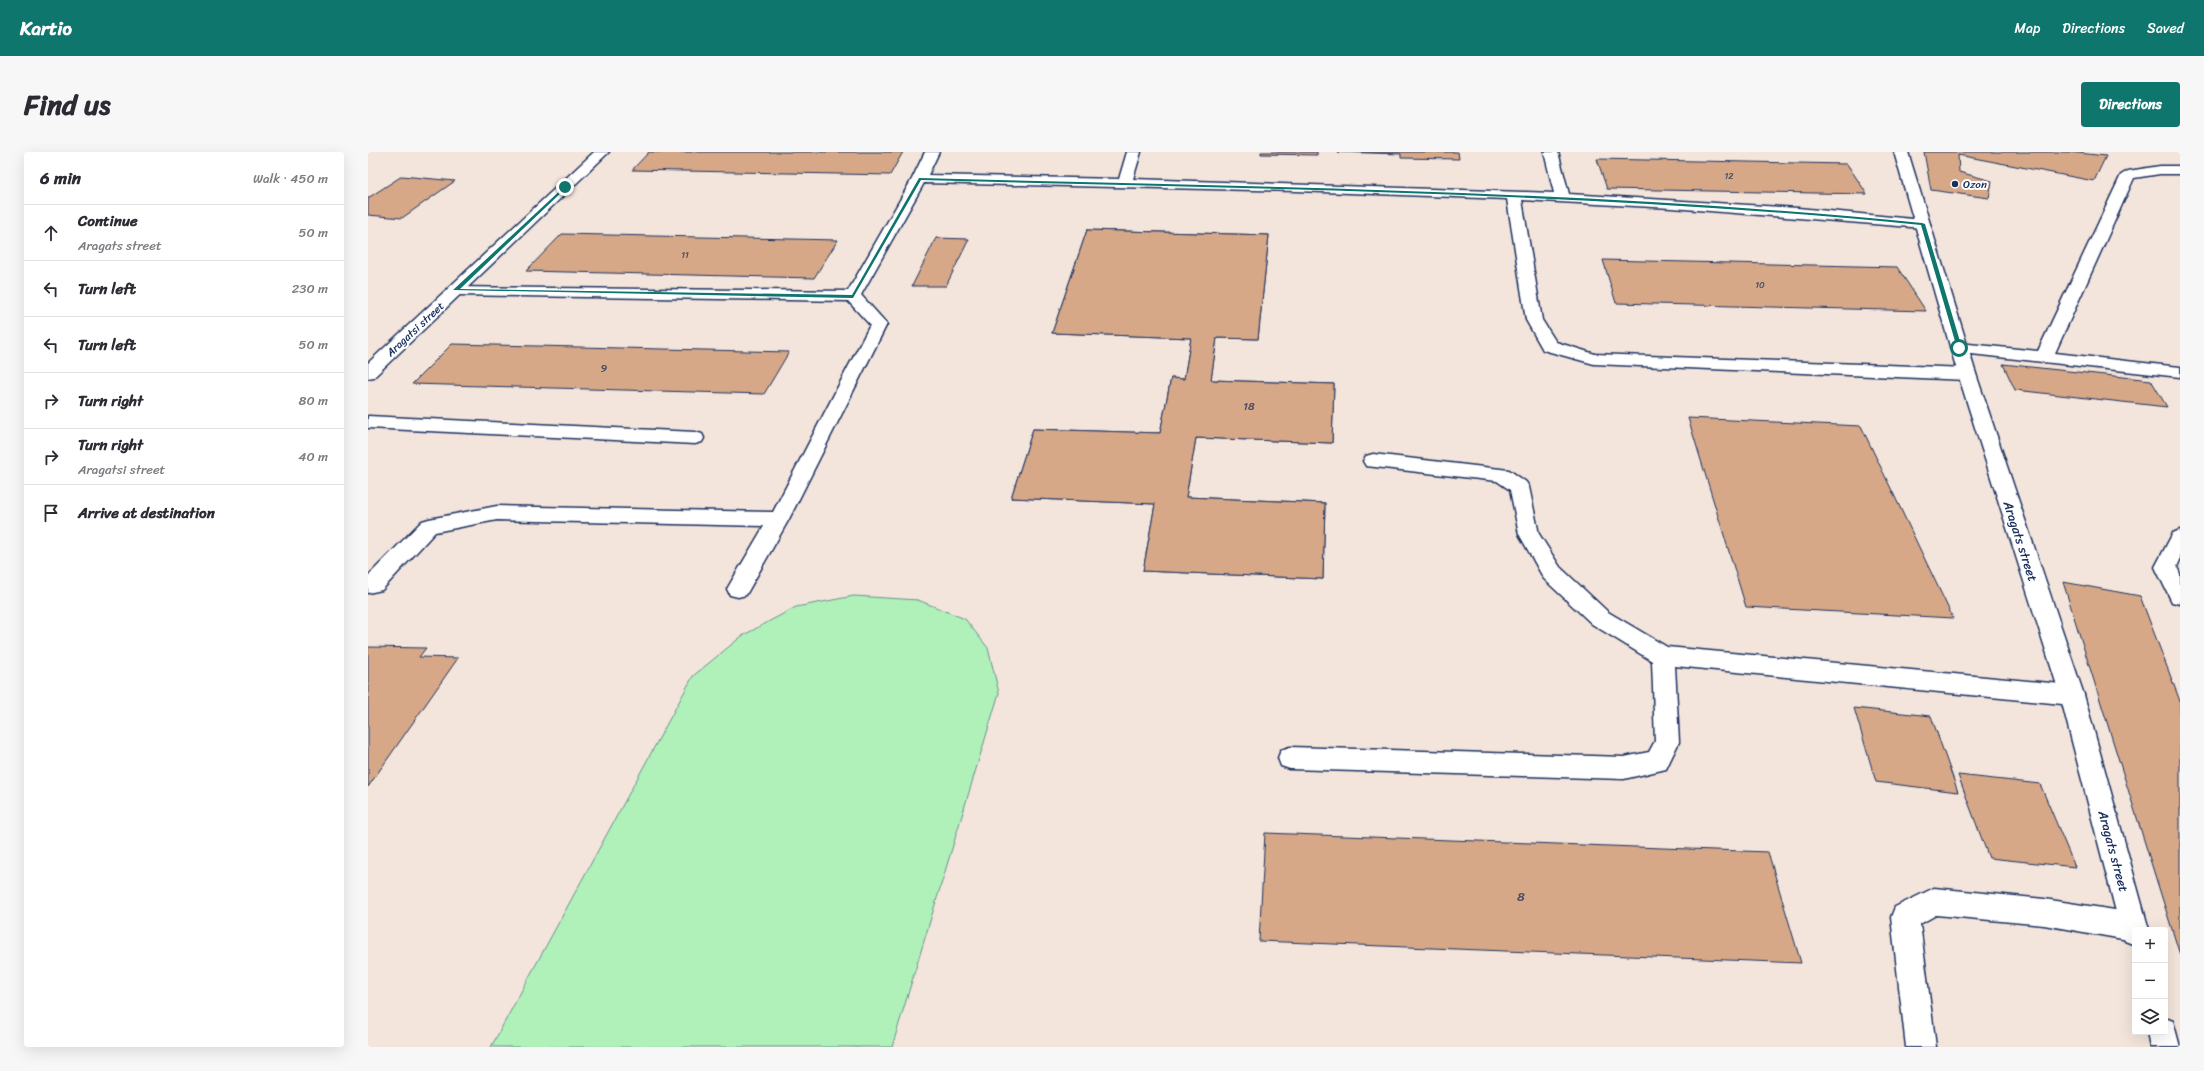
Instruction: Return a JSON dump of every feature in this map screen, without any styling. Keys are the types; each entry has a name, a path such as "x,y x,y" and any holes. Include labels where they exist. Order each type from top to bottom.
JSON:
{"street":[{"name":"Aragatsi street","path":"368,373 602,152"},
{"path":"853,296 919,179 932,152"},
{"path":"1125,183 1134,152"},
{"path":"1551,152 1563,198"},
{"name":"Aragats street","path":"1901,152 1967,374 2072,695 2133,927"},
{"path":"2044,357 2128,176 2160,170 2180,170"},
{"path":"919,179 1125,183 1514,195 1812,213 1922,224"},
{"path":"1514,195 1534,320 1549,346 1594,359 1967,374"},
{"path":"456,290 853,296 880,324 779,519 738,589"},
{"path":"1959,348 2180,372"},
{"path":"368,422 695,438"},
{"path":"1373,461 1502,475 1518,488 1529,534 1552,573 1600,618 1663,656 2072,695"},
{"path":"368,585 374,584 429,526 497,513 779,519"},
{"path":"2180,538 2166,567 2180,596"},
{"path":"1290,758 1624,768 1657,761 1667,742 1663,656"},
{"path":"1920,1047 1906,917 1934,901 2044,912 2132,929"},
{"path":"2163,1035 2166,1047"}],"green space":[{"path":"854,596 918,600 965,619 988,648 999,693 892,1047 491,1047 693,676 742,636 796,607"}],"building":[{"path":"649,152 903,152 890,175 632,170"},
{"path":"1261,152 1317,152 1317,155 1261,154"},
{"path":"1337,152 1458,152 1459,159 1401,158 1401,154"},
{"path":"1924,152 2069,152 2106,156 2094,181 1958,155 1959,172 1992,181 1989,198 1931,190"},
{"path":"1597,159 1847,164 1867,194 1607,189"},
{"path":"402,176 455,181 402,218 368,215 368,198"},
{"path":"1087,230 1269,235 1258,339 1217,338 1211,380 1334,384 1332,443 1196,438 1186,497 1325,503 1323,579 1143,571 1155,504 1011,498 1033,429 1160,433 1171,378 1184,379 1191,338 1052,333","holes":["1138,266 1198,268 1192,298 1130,296"]},
{"path":"1087,230 1269,235 1258,339 1217,338 1211,380 1334,384 1332,443 1196,438 1186,497 1325,503 1323,579 1143,571 1155,504 1011,498 1033,429 1160,433 1171,378 1184,379 1191,338 1052,333"},
{"path":"562,234 838,240 814,278 526,271"},
{"path":"936,238 969,239 946,286 912,286"},
{"path":"1603,260 1897,267 1926,311 1616,303"},
{"path":"452,344 789,352 764,394 412,384"},
{"path":"2003,364 2151,380 2167,407 2015,390"},
{"path":"1688,418 1861,426 1953,618 1746,607"},
{"path":"2063,582 2140,596 2180,701 2180,955"},
{"path":"368,647 426,648 419,657 458,658 368,787"},
{"path":"1854,708 1931,716 1958,792 1876,782"},
{"path":"1958,775 2040,784 2075,867 1989,858"},
{"path":"1265,833 1768,852 1801,963 1259,941"}],"place":[{"name":"Ozon","path":"1955,184"}],"route":[{"path":"565,187 456,290 853,296 919,179 1125,183 1514,195 1812,213 1922,224 1959,348"}]}
